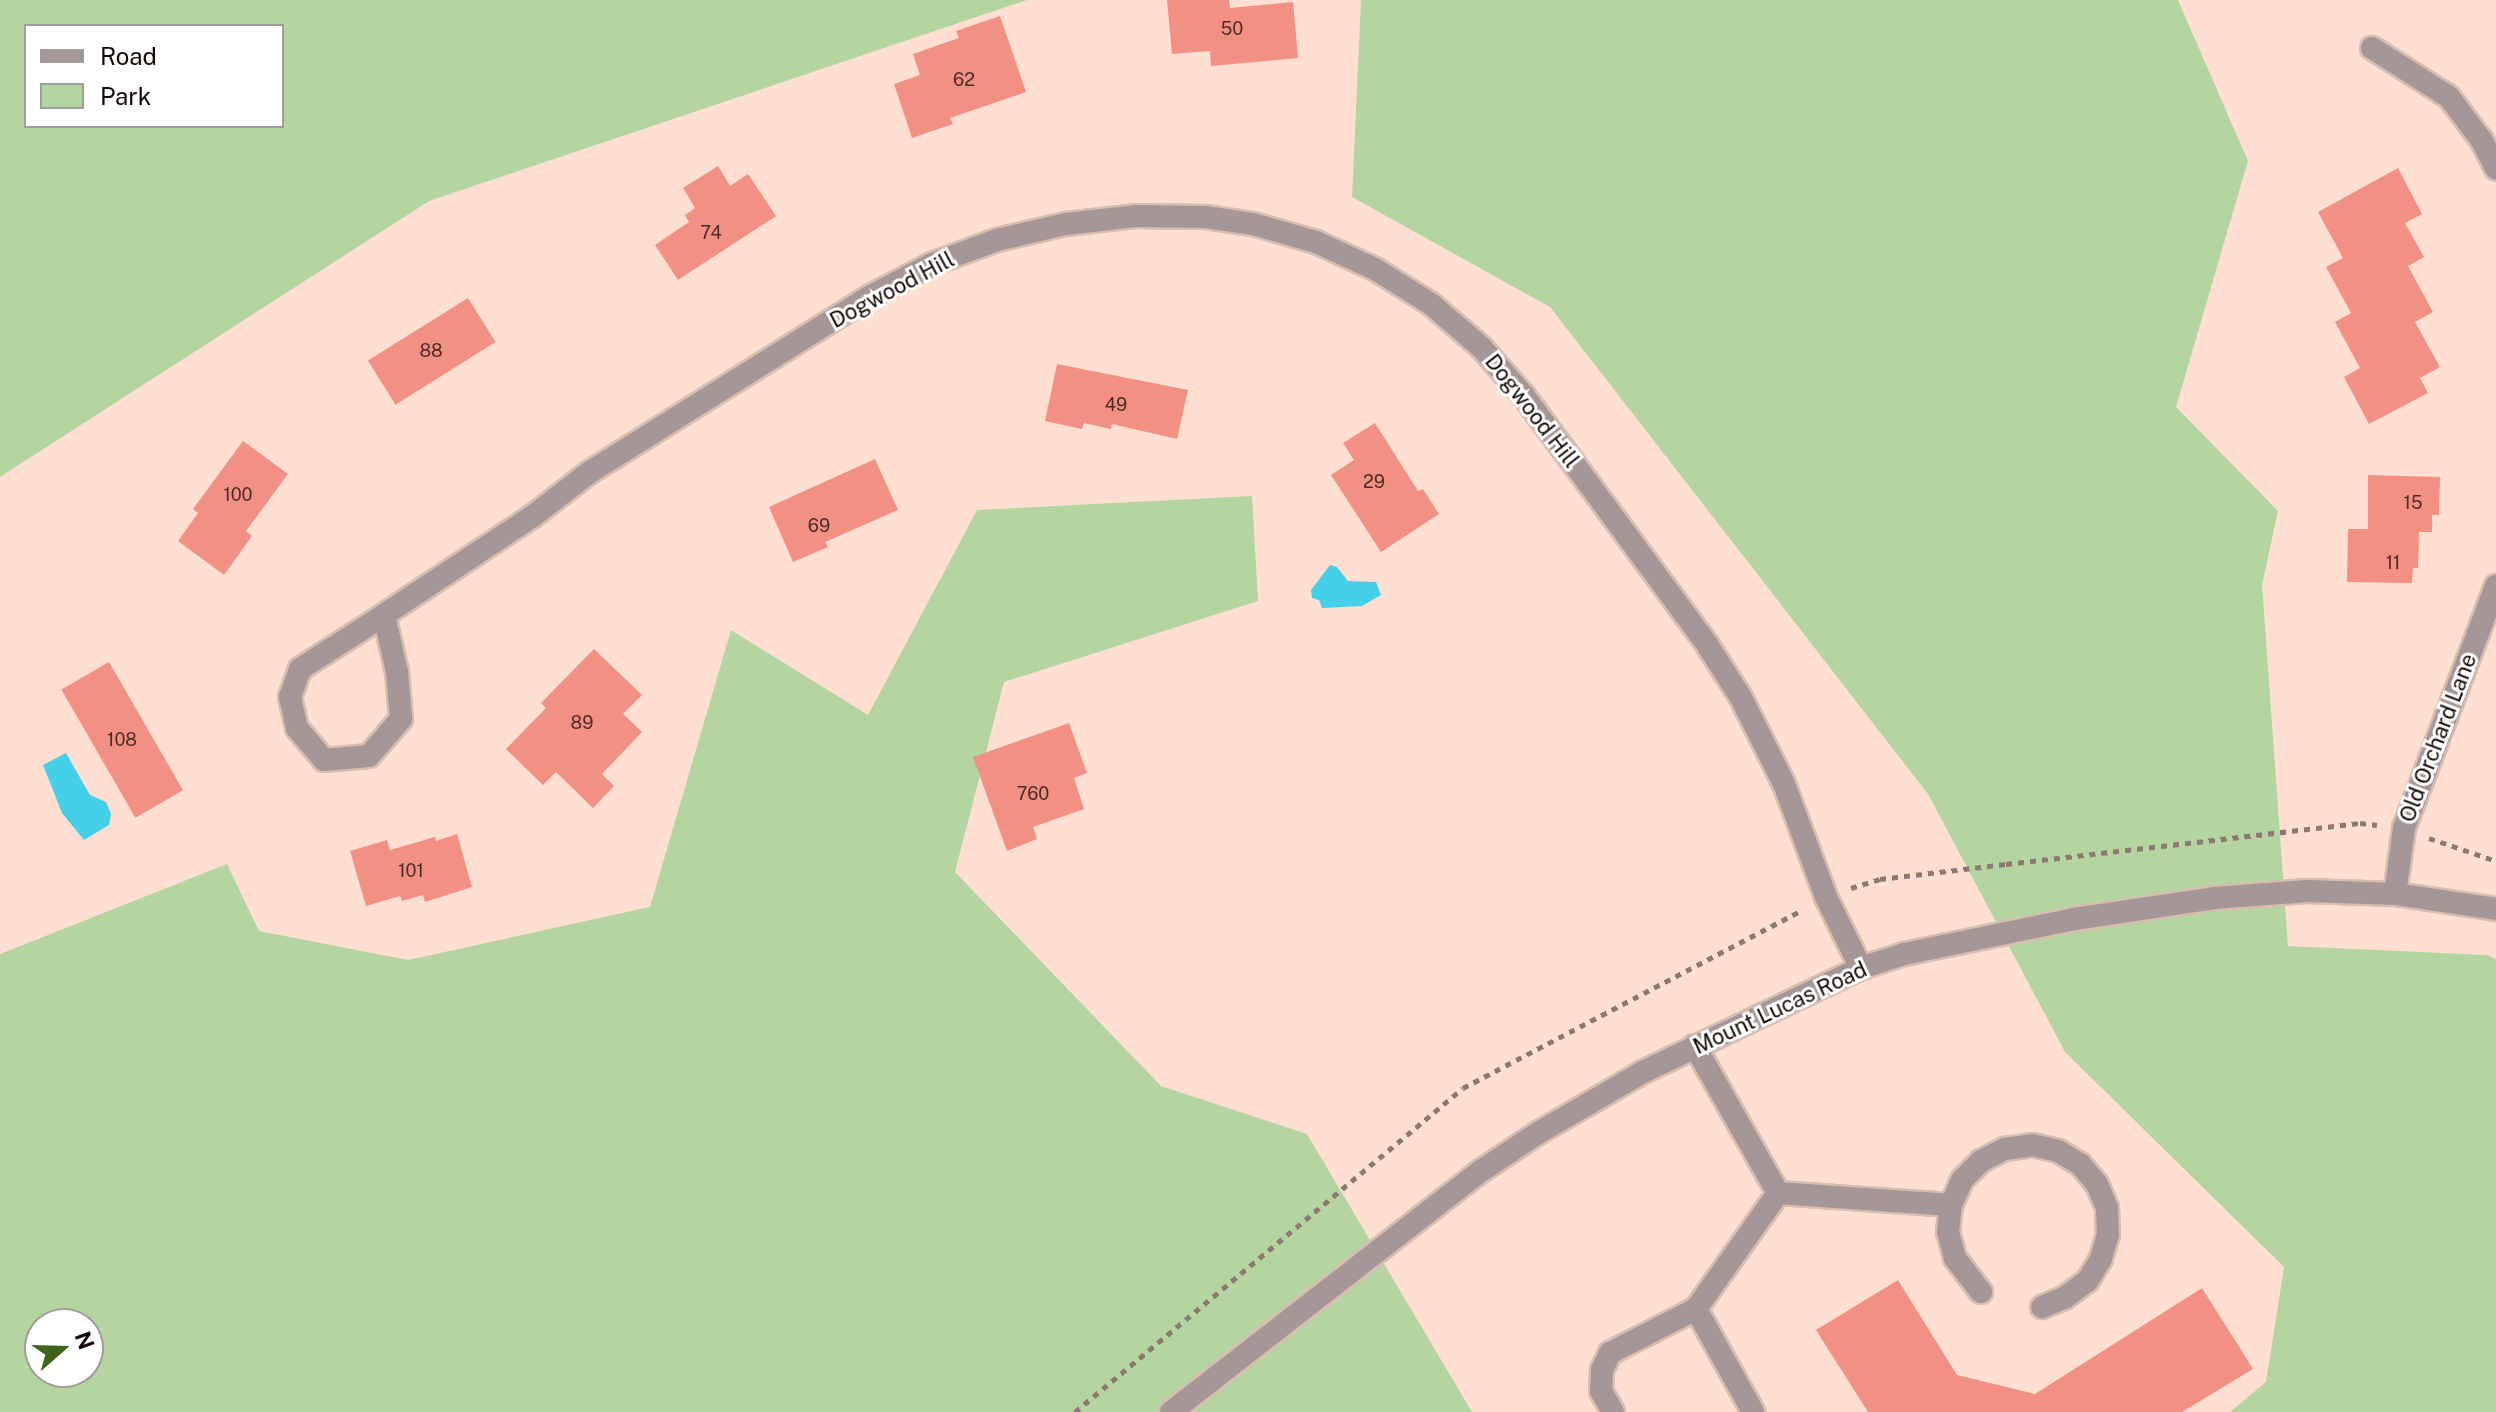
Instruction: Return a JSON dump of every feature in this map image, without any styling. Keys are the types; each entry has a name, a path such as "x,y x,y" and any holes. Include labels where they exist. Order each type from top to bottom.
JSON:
{"street":[{"path":"2372,48 2449,97 2482,141 2496,169"},
{"name":"Dogwood Hill","path":"384,615 397,672 401,719 369,756 324,760 297,728 290,697 300,669 533,516 590,472 869,297 932,264 997,240 1066,224 1136,216 1206,217 1253,224 1328,248 1375,269 1431,304 1481,347 1524,396 1708,646 1740,696 1784,784 1826,897 1861,968"},
{"name":"Old Orchard Lane","path":"2395,894 2404,828 2496,586"},
{"name":"Mount Lucas Road","path":"1171,1412 1481,1171 1643,1072 1861,968 1904,954 2074,919 2214,898 2308,891 2395,894 2496,909"},
{"path":"1695,1046 1778,1193"},
{"path":"1981,1292 1955,1258 1948,1232 1951,1205 1962,1180 1981,1161 2005,1149 2032,1145 2058,1151 2080,1164 2097,1184 2107,1208 2108,1234 2101,1259 2087,1281 2066,1297 2042,1307"},
{"path":"1778,1193 1951,1205"},
{"path":"1613,1412 1601,1391 1602,1370 1610,1353 1696,1309 1778,1193"},
{"path":"1696,1309 1753,1412"}],"green space":[{"path":"0,0 1027,0 429,201 0,477"},
{"path":"1361,0 2178,0 2248,161 2176,407 2278,511 2262,585 2288,946 2487,955 2496,959 2496,1412 2230,1412 2266,1382 2284,1267 2065,1052 1928,794 1550,307 1352,197"},
{"path":"1252,496 1258,601 1004,682 955,872 1161,1086 1307,1134 1472,1412 0,1412 0,954 227,864 259,931 408,960 650,907 731,630 868,715 977,510"}],"water":[{"path":"1330,565 1337,567 1348,581 1376,582 1381,595 1362,606 1322,608 1319,600 1312,598 1311,590"},
{"path":"66,753 90,795 106,802 111,814 109,825 84,840 62,813 43,765"}],"building":[{"path":"1167,0 1229,0 1230,8 1293,2 1298,58 1211,66 1210,51 1172,54"},
{"path":"1000,16 1026,92 950,118 953,124 912,138 894,84 920,75 913,54 959,38 956,31"},
{"path":"718,166 730,186 748,174 776,216 678,280 655,245 689,222 685,215 695,208 683,188"},
{"path":"2398,168 2422,214 2405,223 2424,257 2408,266 2433,312 2415,322 2440,367 2420,378 2428,393 2369,424 2344,377 2360,368 2335,322 2351,313 2326,267 2343,258 2318,212"},
{"path":"468,298 496,342 395,405 368,361"},
{"path":"1057,364 1188,390 1177,439 1112,424 1111,429 1084,423 1082,429 1045,421"},
{"path":"1375,423 1418,491 1423,489 1439,514 1381,552 1331,475 1354,460 1343,443"},
{"path":"243,441 288,474 246,531 252,536 224,575 178,541 198,513 193,509"},
{"path":"875,459 898,510 825,542 828,547 793,562 769,507"},
{"path":"2368,475 2440,477 2439,515 2432,515 2432,532 2419,532 2418,568 2413,568 2412,583 2347,582 2348,529 2368,529"},
{"path":"594,649 642,695 623,714 642,732 602,774 614,786 593,808 556,772 543,785 506,749 546,708 541,703"},
{"path":"109,662 183,790 135,818 61,690"},
{"path":"1069,723 1087,773 1074,778 1084,809 1033,827 1037,839 1007,851 973,757"},
{"path":"457,834 472,887 425,902 423,895 402,901 400,896 366,906 350,851 387,840 390,850"},
{"path":"1898,1280 1957,1375 2035,1394 2202,1288 2253,1369 2182,1412 1868,1412 1816,1330"}]}
